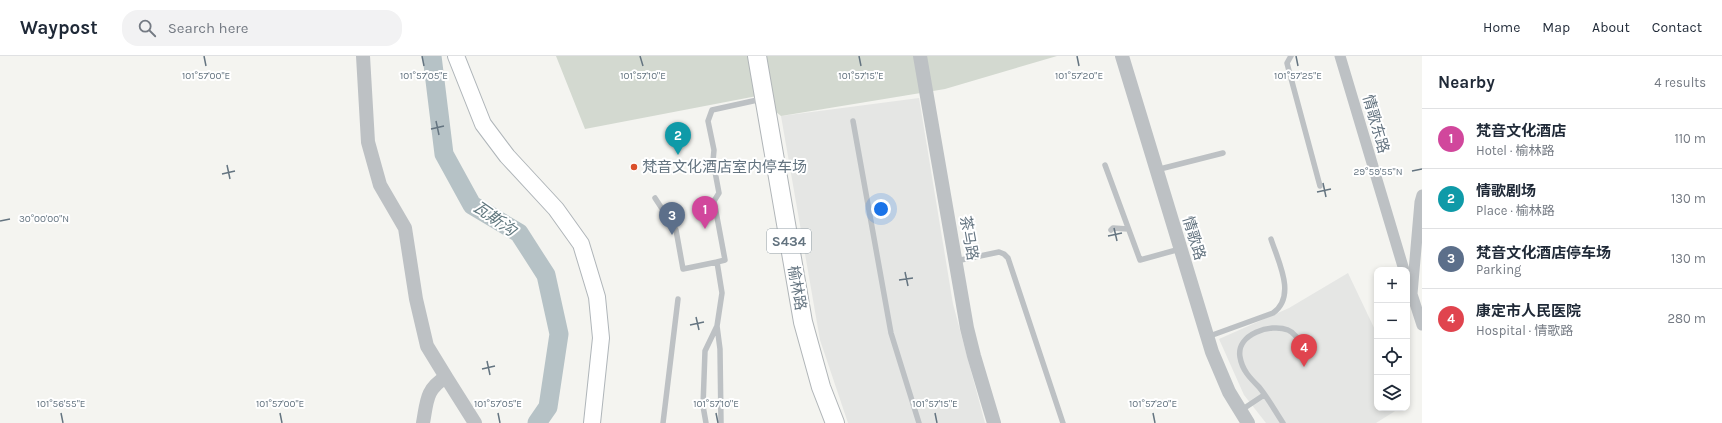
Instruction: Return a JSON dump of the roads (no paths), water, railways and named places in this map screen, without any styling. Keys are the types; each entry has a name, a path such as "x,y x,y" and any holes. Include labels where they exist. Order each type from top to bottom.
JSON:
{"main road":[{"path":"456,56 483,124 507,156 556,209 581,244 597,297 601,338 592,423"},
{"name":"榆林路","path":"756,56 803,322 832,422"}],"street":[{"path":"363,56 368,142 380,185 405,228 416,298 427,346 475,423"},
{"name":"茶马路","path":"920,56 970,342 994,423"},
{"name":"情歌路","path":"1122,56 1207,337 1220,372 1240,411 1248,423"},
{"name":"情歌东路","path":"1340,56 1403,267"},
{"path":"1412,294 1420,202 1422,195"},
{"path":"1410,288 1422,325"},
{"path":"423,423 428,394 432,387 446,377"}],"lane":[{"path":"1291,56 1287,63 1320,186"},
{"path":"655,198 676,230 683,269 725,260 714,201 719,193 713,161 714,150 708,121 712,110 764,98"},
{"path":"853,121 891,333 919,423"},
{"path":"1156,170 1223,153"},
{"path":"1105,165 1140,260 1180,249"},
{"path":"1111,230 1116,227 1128,229"},
{"path":"1207,337 1278,309 1286,287 1271,240"},
{"path":"955,261 999,252 1008,258 1063,423"},
{"path":"706,423 703,406 706,351 717,326 722,293 717,262"},
{"path":"663,423 678,299"},
{"path":"717,326 720,350 721,423"},
{"path":"1284,423 1259,388 1248,377 1241,364 1239,353 1240,346 1247,337 1260,331 1273,328 1289,330 1294,333 1306,351"},
{"path":"1240,411 1264,395"}],"waterway":[{"name":"瓦斯沟","path":"432,56 444,154 472,205 519,233 546,275 559,334 548,407 537,423"}],"place":[{"name":"情歌剧场","path":"678,155"},
{"name":"梵音文化酒店室内停车场","path":"634,167"},
{"name":"梵音文化酒店","path":"705,229"},
{"name":"梵音文化酒店停车场","path":"672,235"},
{"name":"康定市人民医院","path":"1304,367"}]}
